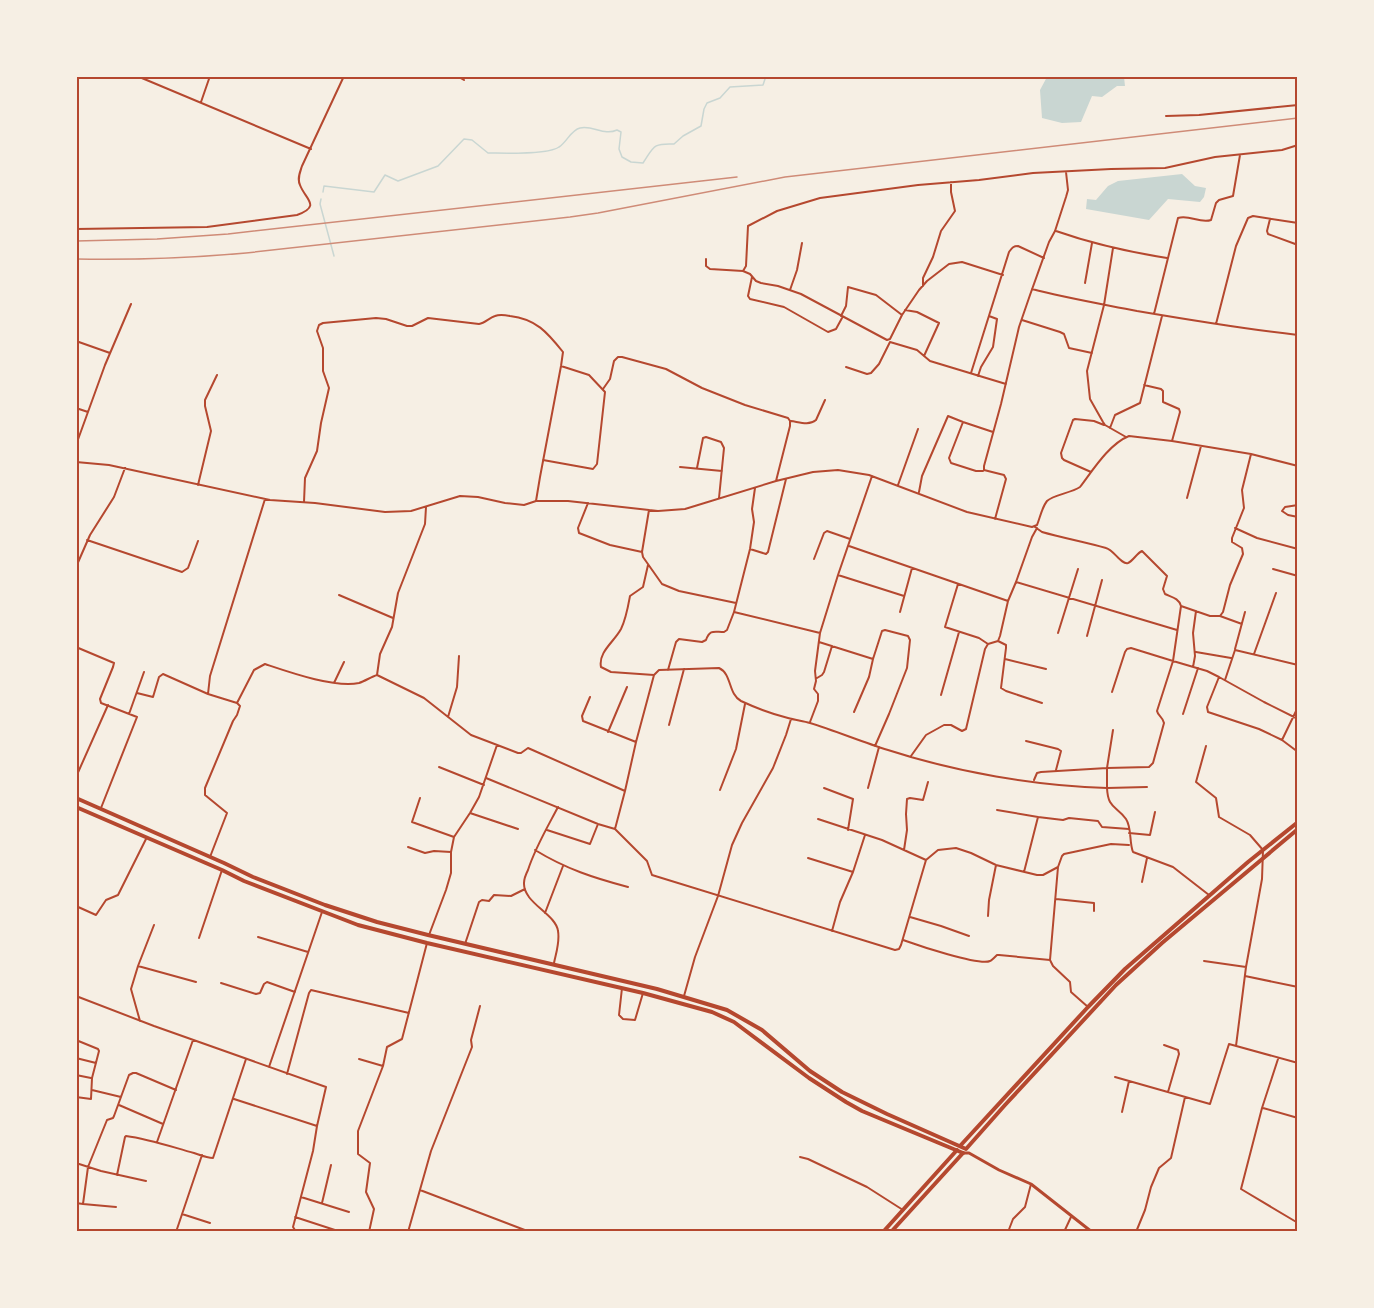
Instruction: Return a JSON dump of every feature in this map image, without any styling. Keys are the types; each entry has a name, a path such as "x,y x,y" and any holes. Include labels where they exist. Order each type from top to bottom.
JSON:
{"main road":[{"path":"76,798 253,877 377,922 684,996 727,1010 762,1030 810,1071 842,1092 966,1152"},
{"path":"76,807 244,881 358,925 643,993 712,1012 734,1022 809,1078 862,1111 959,1148"},
{"path":"883,1232 1125,969 1298,822"},
{"path":"891,1232 1116,985 1162,943 1298,829"}],"street":[{"path":"76,81 78,76"},
{"path":"137,76 311,149"},
{"path":"201,103 210,76"},
{"path":"76,229 207,227 297,215 307,211 309,199 299,183 302,166 344,76"},
{"path":"457,76 464,80"},
{"path":"1166,116 1298,105"},
{"path":"743,271 746,266 747,226 777,211 820,198 1033,173 1165,168 1215,158 1282,150 1298,145"},
{"path":"1154,314 1178,218 1184,216 1209,222 1213,218 1216,203 1233,196 1240,155"},
{"path":"984,470 1022,320 1068,190 1066,172"},
{"path":"923,286 923,278 933,257 940,231 955,211 951,183"},
{"path":"1216,324 1236,246 1248,219 1253,216 1298,223"},
{"path":"1270,219 1268,234 1298,245"},
{"path":"1055,231 1092,243 1167,258"},
{"path":"790,290 798,270 802,243"},
{"path":"1085,283 1092,243"},
{"path":"971,373 1009,252 1014,246 1018,246 1044,258"},
{"path":"1105,425 1089,394 1087,371 1104,305 1113,248"},
{"path":"706,259 706,266 710,269 743,271 761,283 801,294 883,339 918,350 930,362 1006,384"},
{"path":"846,367 867,374 871,373 879,364 905,310 923,286 949,264 967,263 1003,275"},
{"path":"752,277 748,296 750,298 784,307 828,332 836,329 842,317 848,287 876,295 902,315"},
{"path":"1032,289 1154,314 1298,334"},
{"path":"76,445 131,304"},
{"path":"905,310 917,312 939,323 924,356"},
{"path":"1110,428 1115,415 1140,403 1162,315"},
{"path":"304,502 305,478 317,451 329,393 323,371 323,348 317,331 319,325 381,319 412,326 428,318 483,324 496,316 520,317 545,331 562,352 536,501"},
{"path":"978,376 993,347 997,320 990,316"},
{"path":"1022,320 1060,332 1064,334 1069,348 1092,353"},
{"path":"76,341 110,353"},
{"path":"603,388 611,376 614,361 622,357 671,371 702,388 745,405 784,416 790,421 810,424 816,420 825,400"},
{"path":"543,460 593,469 597,464 605,396 603,388 589,375 561,366"},
{"path":"198,485 211,431 205,400 217,375"},
{"path":"1144,385 1161,389 1163,402 1179,409 1172,441"},
{"path":"76,408 88,412"},
{"path":"918,493 922,476 948,416 993,432"},
{"path":"1091,472 1062,458 1061,453 1073,420 1094,421 1126,437"},
{"path":"776,481 790,421"},
{"path":"963,422 949,461 976,471 984,470 1004,476 1006,479 995,519"},
{"path":"898,485 918,429"},
{"path":"696,468 703,438 706,437 724,445 719,499"},
{"path":"998,641 1008,601 1046,501 1080,487 1103,457 1126,437 1172,441 1251,454 1298,466"},
{"path":"1187,498 1201,446"},
{"path":"1220,616 1243,554 1242,548 1232,542 1235,528 1244,508 1242,490 1251,454"},
{"path":"76,462 125,468 265,499 386,512 411,511 460,496 524,505 536,501 588,503 658,511 685,509 776,481 813,472 838,470 872,476 967,512 1036,527 1042,532 1112,550 1121,562 1129,562 1139,551 1142,551 1167,576 1163,590 1165,594 1178,600 1181,606 1173,661 1156,711 1164,723 1153,763 1149,766 1056,770 1038,773 1033,781"},
{"path":"680,467 722,471"},
{"path":"76,567 87,540 114,496 125,468"},
{"path":"809,723 819,700 814,689 817,678 815,671 820,633 872,476"},
{"path":"750,549 762,554 768,552 786,479"},
{"path":"669,670 676,642 679,639 702,642 711,632 727,630 734,612 750,549 754,522 752,509 756,488"},
{"path":"208,694 210,676 265,499"},
{"path":"588,503 578,528 579,533 610,545 642,552"},
{"path":"1298,505 1285,507 1282,511 1298,517"},
{"path":"377,675 380,654 392,627 398,593 425,524 426,506"},
{"path":"650,510 642,552 643,557 662,584 673,589 736,603"},
{"path":"1235,528 1257,538 1298,549"},
{"path":"814,559 824,533 827,531 850,539"},
{"path":"87,540 182,572 188,568 198,540"},
{"path":"848,546 1008,601"},
{"path":"648,565 643,586 630,596 622,626 601,656 600,664 601,667 611,672 654,675"},
{"path":"900,612 912,568"},
{"path":"1058,633 1078,569"},
{"path":"1274,569 1298,576"},
{"path":"838,575 904,596"},
{"path":"1087,636 1102,580"},
{"path":"1016,582 1177,630"},
{"path":"958,584 945,627 979,638 988,644"},
{"path":"1254,654 1276,593"},
{"path":"339,595 393,618"},
{"path":"1181,606 1242,624"},
{"path":"1193,667 1196,652 1193,633 1196,611"},
{"path":"734,612 820,633"},
{"path":"1225,680 1245,612"},
{"path":"854,712 882,631 908,636 907,668 877,747 868,788"},
{"path":"941,695 959,632"},
{"path":"910,756 926,735 944,725 966,729 988,644 998,641 1006,645 1001,688 1006,692 1042,703"},
{"path":"819,642 873,658"},
{"path":"817,678 824,672 832,646"},
{"path":"76,647 114,663 99,699 101,703 137,717 101,808"},
{"path":"1112,692 1125,652 1131,648 1220,677 1298,719"},
{"path":"1235,650 1298,665"},
{"path":"1196,652 1232,659"},
{"path":"448,717 457,687 459,656"},
{"path":"1005,659 1046,669"},
{"path":"334,683 344,662"},
{"path":"237,703 254,670 265,664 334,683 359,683 377,675"},
{"path":"615,829 654,675 659,670 713,668 723,670 736,698 745,703 877,747 970,772 1107,788 1147,787"},
{"path":"1183,714 1198,668"},
{"path":"669,725 684,669"},
{"path":"129,714 144,672"},
{"path":"137,693 153,697 159,677 163,674 240,706 205,788 205,795 227,813 210,857"},
{"path":"377,675 424,698 471,735 518,753 528,748 626,791"},
{"path":"1220,677 1207,707 1208,712 1256,728 1282,740 1298,752"},
{"path":"609,732 627,687"},
{"path":"590,697 581,719 583,721 636,742"},
{"path":"720,790 735,749 745,703"},
{"path":"76,777 108,705"},
{"path":"1282,740 1298,707"},
{"path":"684,996 695,957 718,896 732,845 773,768 791,719"},
{"path":"1113,730 1107,768 1108,801 1127,820 1133,852 1173,867 1209,896"},
{"path":"1026,741 1061,751 1056,770"},
{"path":"429,935 446,891 454,837 479,797 497,745"},
{"path":"1206,746 1196,782 1216,798 1219,817 1250,835 1263,850 1262,879 1246,967 1236,1046"},
{"path":"439,767 483,785"},
{"path":"486,778 615,829 647,861 652,875 895,950 899,949 903,940 926,860 936,851 959,848 996,865 1024,873 1043,875 1058,867"},
{"path":"904,850 908,830 906,800 910,798 923,800 928,782"},
{"path":"824,788 853,799 848,830"},
{"path":"420,798 412,822 454,837"},
{"path":"554,964 558,945 558,930 555,921 532,901 524,882 535,850 558,807"},
{"path":"998,810 1063,820 1077,818 1098,821 1102,827 1150,835 1155,812"},
{"path":"470,813 518,829"},
{"path":"1024,873 1038,817"},
{"path":"818,819 882,840 926,860"},
{"path":"547,830 590,844 598,824"},
{"path":"832,930 865,835"},
{"path":"76,906 96,915 106,900 117,895 147,837"},
{"path":"1088,1007 1071,992 1070,982 1053,966 1050,960 1058,867 1064,854 1111,844 1130,845"},
{"path":"408,847 425,853 451,852"},
{"path":"535,850 589,877 628,887"},
{"path":"808,858 853,872"},
{"path":"1142,882 1147,858"},
{"path":"988,915 996,865"},
{"path":"545,913 563,866"},
{"path":"199,938 222,870"},
{"path":"465,944 478,902 489,901 494,894 513,896 525,889"},
{"path":"1056,899 1094,903 1094,911"},
{"path":"269,1067 322,912"},
{"path":"910,917 969,936"},
{"path":"140,1021 131,992 138,966 154,925"},
{"path":"258,937 308,952"},
{"path":"903,940 966,959 990,961 999,955 1050,960"},
{"path":"369,1232 374,1209 366,1192 370,1162 358,1154 358,1131 383,1065 387,1047 400,1041 404,1035 427,943"},
{"path":"1204,961 1246,967"},
{"path":"138,966 196,982"},
{"path":"1245,976 1298,987"},
{"path":"221,983 256,994 260,993 267,982 295,992"},
{"path":"622,988 619,1015 623,1019 635,1020 643,993"},
{"path":"288,1074 311,990 409,1013"},
{"path":"76,996 326,1087 313,1151 293,1227 301,1232"},
{"path":"408,1232 431,1150 472,1047 471,1040 480,1006"},
{"path":"76,1040 99,1049 92,1078 91,1099 76,1097"},
{"path":"157,1143 193,1040"},
{"path":"1164,1044 1179,1052 1168,1092"},
{"path":"1115,1077 1210,1104 1229,1044 1298,1063"},
{"path":"76,1058 96,1063"},
{"path":"1278,1058 1262,1108 1242,1189 1298,1223"},
{"path":"117,1175 125,1137 129,1136 213,1158 246,1059"},
{"path":"359,1059 383,1065"},
{"path":"83,1204 88,1167 107,1120 112,1118 118,1105 129,1075 133,1073 176,1089"},
{"path":"76,1075 92,1078"},
{"path":"1122,1112 1129,1081"},
{"path":"92,1090 121,1097"},
{"path":"1136,1232 1145,1210 1150,1187 1159,1168 1171,1158 1185,1097"},
{"path":"234,1099 317,1126"},
{"path":"118,1105 163,1124"},
{"path":"1262,1108 1298,1118"},
{"path":"966,1152 1031,1184 1092,1232"},
{"path":"176,1232 202,1155"},
{"path":"800,1157 867,1187 903,1210"},
{"path":"76,1162 117,1175 146,1181"},
{"path":"322,1203 331,1165"},
{"path":"1008,1232 1013,1219 1025,1207 1031,1184"},
{"path":"420,1190 530,1232"},
{"path":"301,1197 349,1212"},
{"path":"76,1203 116,1207"},
{"path":"182,1214 210,1223"},
{"path":"295,1217 340,1232"},
{"path":"1064,1232 1071,1217"}],"shaded area":[{"path":"1047,77 1124,77 1125,86 1117,86 1102,97 1092,96 1081,122 1062,123 1042,118 1040,90"},
{"path":"1182,174 1195,186 1206,188 1200,202 1168,199 1149,220 1086,209 1087,199 1096,200 1108,186 1118,181"}],"waterway":[{"path":"323,192 324,186 374,192 385,175 398,181 438,166 464,139 472,140 488,153 536,152 559,147 574,131 585,127 621,132 619,149 622,157 631,162 643,163 657,145 674,144 701,126 707,103 720,98 730,87 763,85 766,76"},
{"path":"321,199 320,204 334,256"}],"railway":[{"path":"76,259 161,258 246,253 570,217 785,177 1298,118"},
{"path":"76,241 228,234 737,177"}]}
